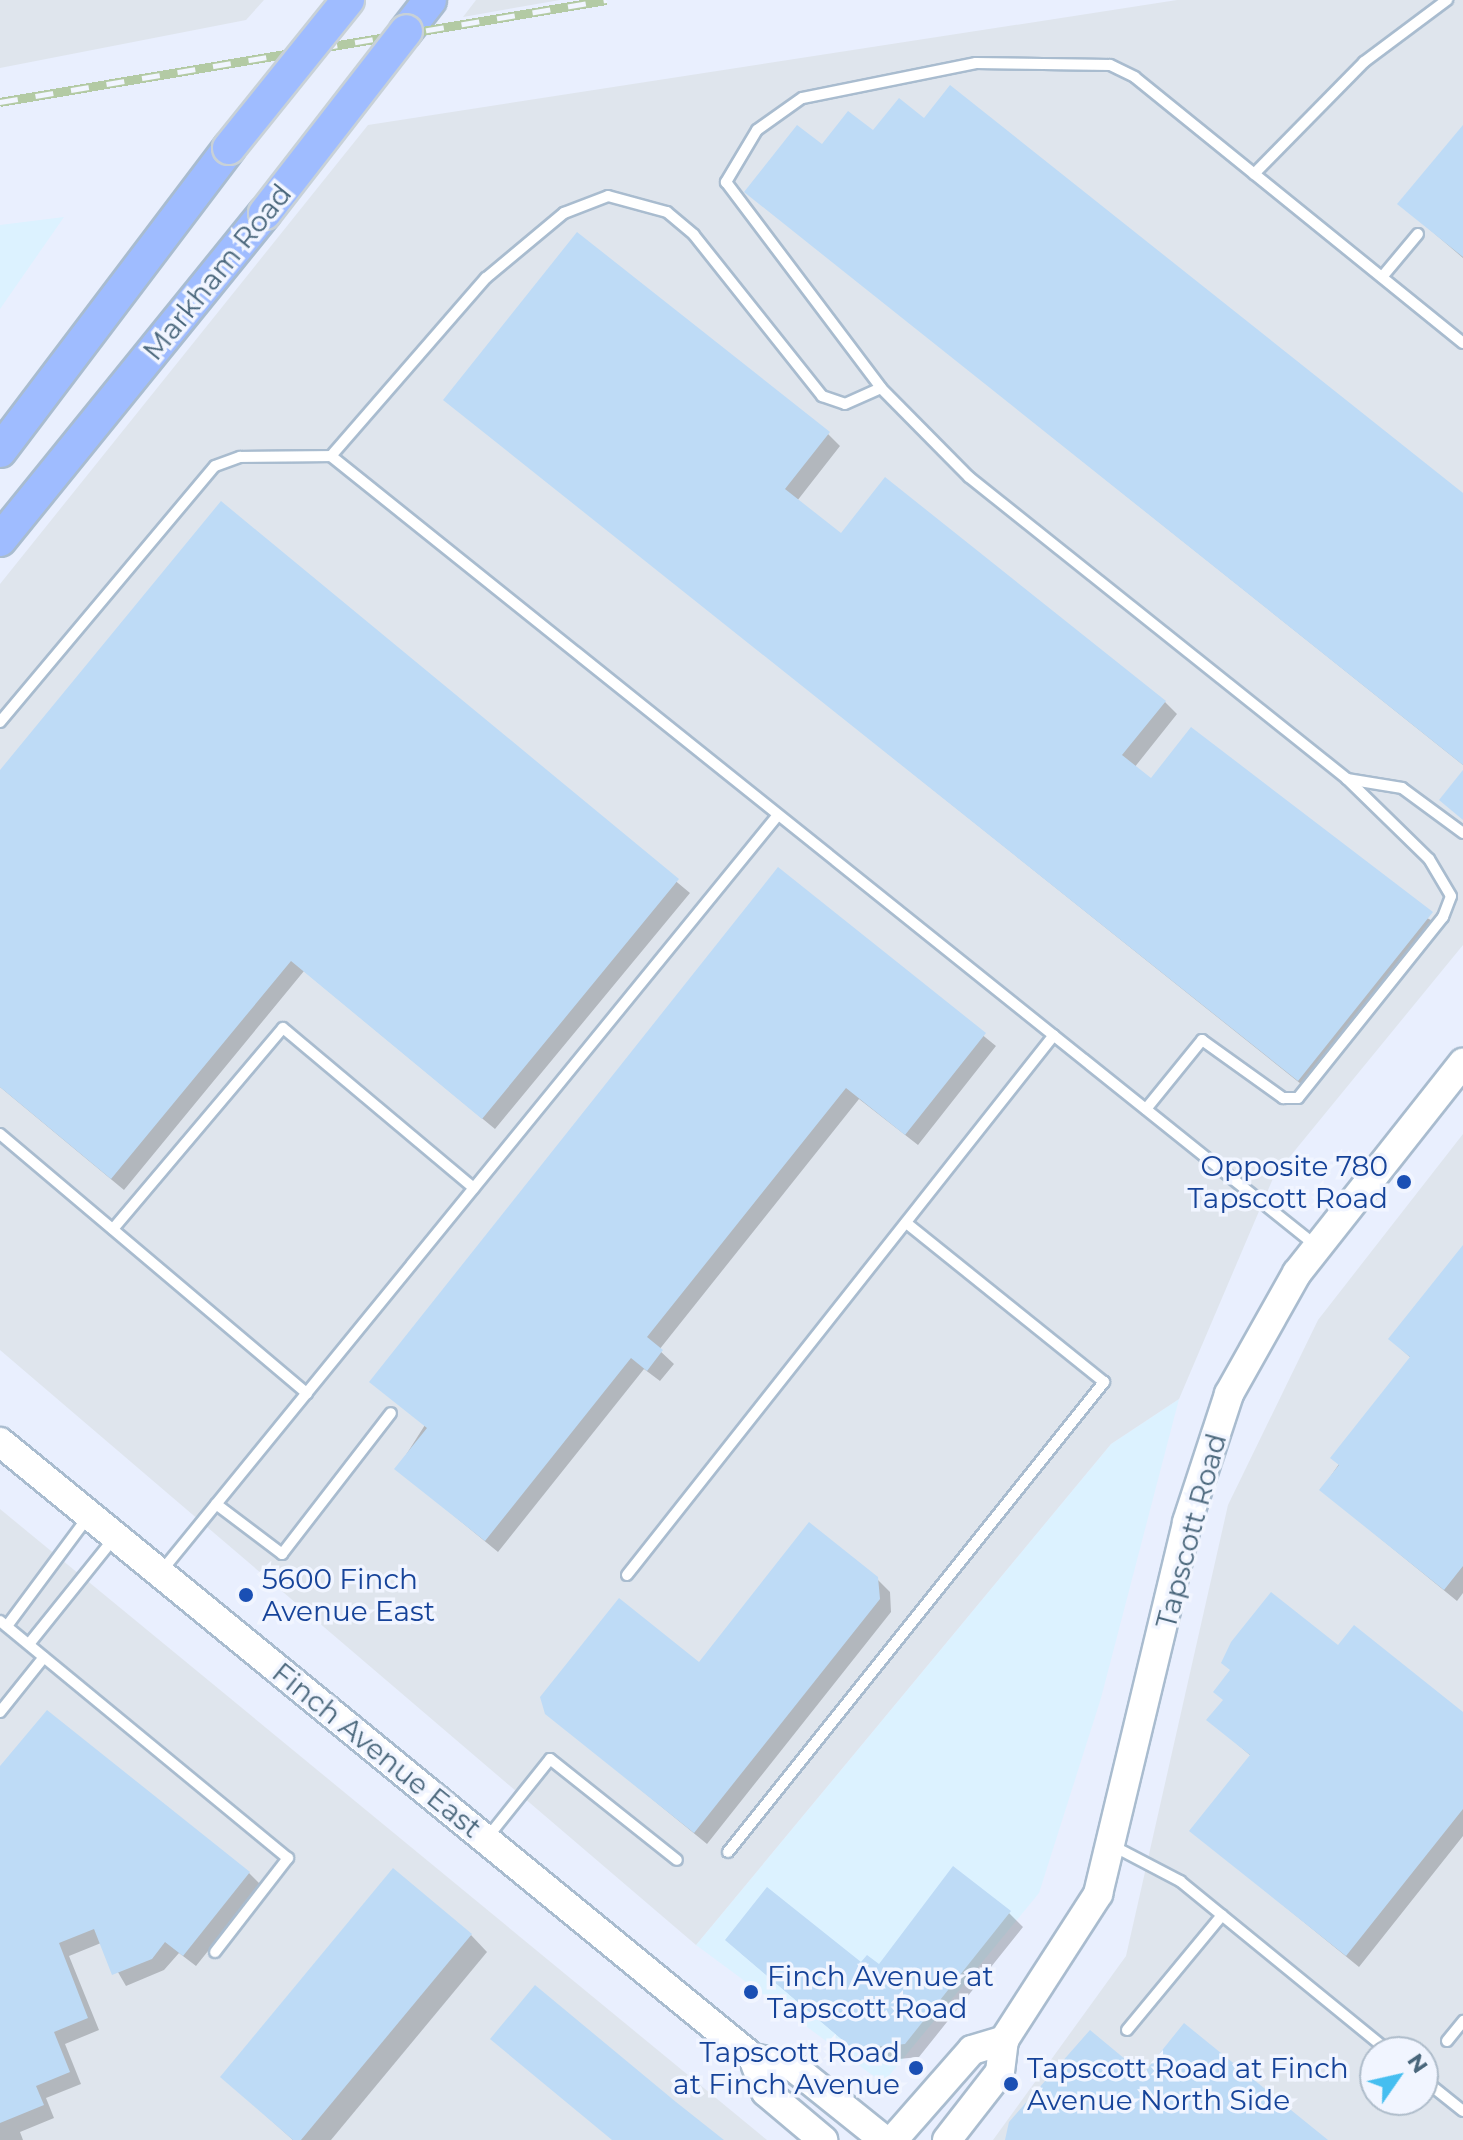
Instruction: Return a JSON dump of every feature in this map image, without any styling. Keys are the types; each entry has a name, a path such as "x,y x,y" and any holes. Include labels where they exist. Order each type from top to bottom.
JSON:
{"main road":[{"path":"0,451 229,148 348,0"},
{"name":"Markham Road","path":"0,540 265,213 430,0"}],"street":[{"name":"Tapscott Road","path":"947,2140 1000,2072 1004,2040 1098,1894 1187,1522 1229,1394 1317,1246 1463,1063"},
{"name":"Finch Avenue East","path":"0,1442 753,2058 792,2066 884,2140"},
{"path":"893,2140 972,2050 1004,2040"},
{"name":"Finch Avenue East","path":"753,2058 766,2092 823,2140"}],"lane":[{"path":"1254,174 1364,62 1447,0"},
{"path":"1146,1109 1202,1040 1283,1098 1298,1098 1443,917 1451,896 1429,859 1347,779 969,477 881,388 727,192 729,171 786,105 976,63 1078,59 1135,77 1463,343"},
{"path":"331,456 486,278 564,213 608,196 667,212 694,235 822,396 845,404 881,388"},
{"path":"1382,277 1418,234"},
{"path":"0,722 215,466 240,457 331,456 1317,1246"},
{"path":"1347,779 1402,788 1463,833"},
{"path":"160,1573 778,815"},
{"path":"113,1229 283,1028 474,1188"},
{"path":"627,1575 1054,1035"},
{"path":"0,1134 307,1393"},
{"path":"728,1852 1104,1382 906,1223"},
{"path":"216,1504 282,1554 391,1413"},
{"path":"89,1515 3,1623 288,1858 215,1952"},
{"path":"29,1644 115,1537"},
{"path":"0,1712 44,1657"},
{"path":"486,1840 550,1759 677,1860"},
{"path":"1112,1845 1180,1881 1370,2036"},
{"path":"1127,2030 1222,1915"},
{"path":"1447,2041 1463,2021"},
{"path":"1439,2092 1463,2111"}],"shaded area":[{"path":"0,0 264,0 246,20 0,68"},
{"path":"476,0 560,0 463,17"},
{"path":"1177,0 1463,0 1463,945 1274,1176 1179,1399 1111,1444 696,1945 0,1350 0,584 368,125"},
{"path":"64,217 0,309 0,225"},
{"path":"1463,1134 1463,2140 993,2140 1126,1956 1228,1505 1318,1320"},
{"path":"1179,1399 1101,1698 1039,1893 883,2083 696,1945 1111,1444"},
{"path":"0,1509 767,2140 0,2140"}],"building":[{"path":"950,85 1463,493 1463,765 744,192 797,125 822,144 848,111 873,130 899,98 924,118"},
{"path":"1463,125 1463,257 1397,204"},
{"path":"577,232 830,432 785,489 841,533 885,477 1166,701 1122,755 1151,778 1191,727 1433,912 1298,1081 443,400"},
{"path":"221,501 679,879 482,1119 291,961 111,1179 0,1087 0,770"},
{"path":"1463,770 1463,820 1439,800"},
{"path":"778,867 986,1033 905,1135 846,1088 647,1337 663,1350 647,1371 631,1358 485,1541 394,1469 427,1428 369,1382"},
{"path":"1463,1245 1463,1566 1444,1590 1319,1490 1339,1465 1330,1458 1410,1357 1388,1339"},
{"path":"809,1522 878,1577 880,1599 694,1833 545,1714 540,1697 619,1598 699,1662"},
{"path":"1271,1592 1338,1645 1354,1625 1463,1712 1463,1809 1346,1956 1189,1831 1250,1755 1206,1720 1223,1700 1213,1692 1230,1670 1221,1663 1231,1642"},
{"path":"47,1710 250,1872 183,1956 165,1942 152,1959 112,1975 94,1929 59,1943 88,2018 54,2032 70,2072 36,2086 44,2105 0,2123 0,1766"},
{"path":"953,1866 1011,1911 905,2044 853,2049 725,1940 767,1887 861,1962 867,1955 879,1964"},
{"path":"393,1868 472,1934 301,2140 293,2140 220,2077"},
{"path":"535,1985 724,2140 612,2140 490,2039"},
{"path":"1184,2023 1328,2140 1005,2140 1009,2122 1090,2030 1143,2074"}],"railway":[{"path":"0,102 606,0"}],"place":[{"name":"Opposite 780 Tapscott Road","path":"1404,1182"},
{"name":"5600 Finch Avenue East","path":"246,1595"},
{"name":"Finch Avenue at Tapscott Road","path":"751,1992"},
{"name":"Tapscott Road at Finch Avenue","path":"916,2068"},
{"name":"Tapscott Road at Finch Avenue North Side","path":"1011,2084"}]}
